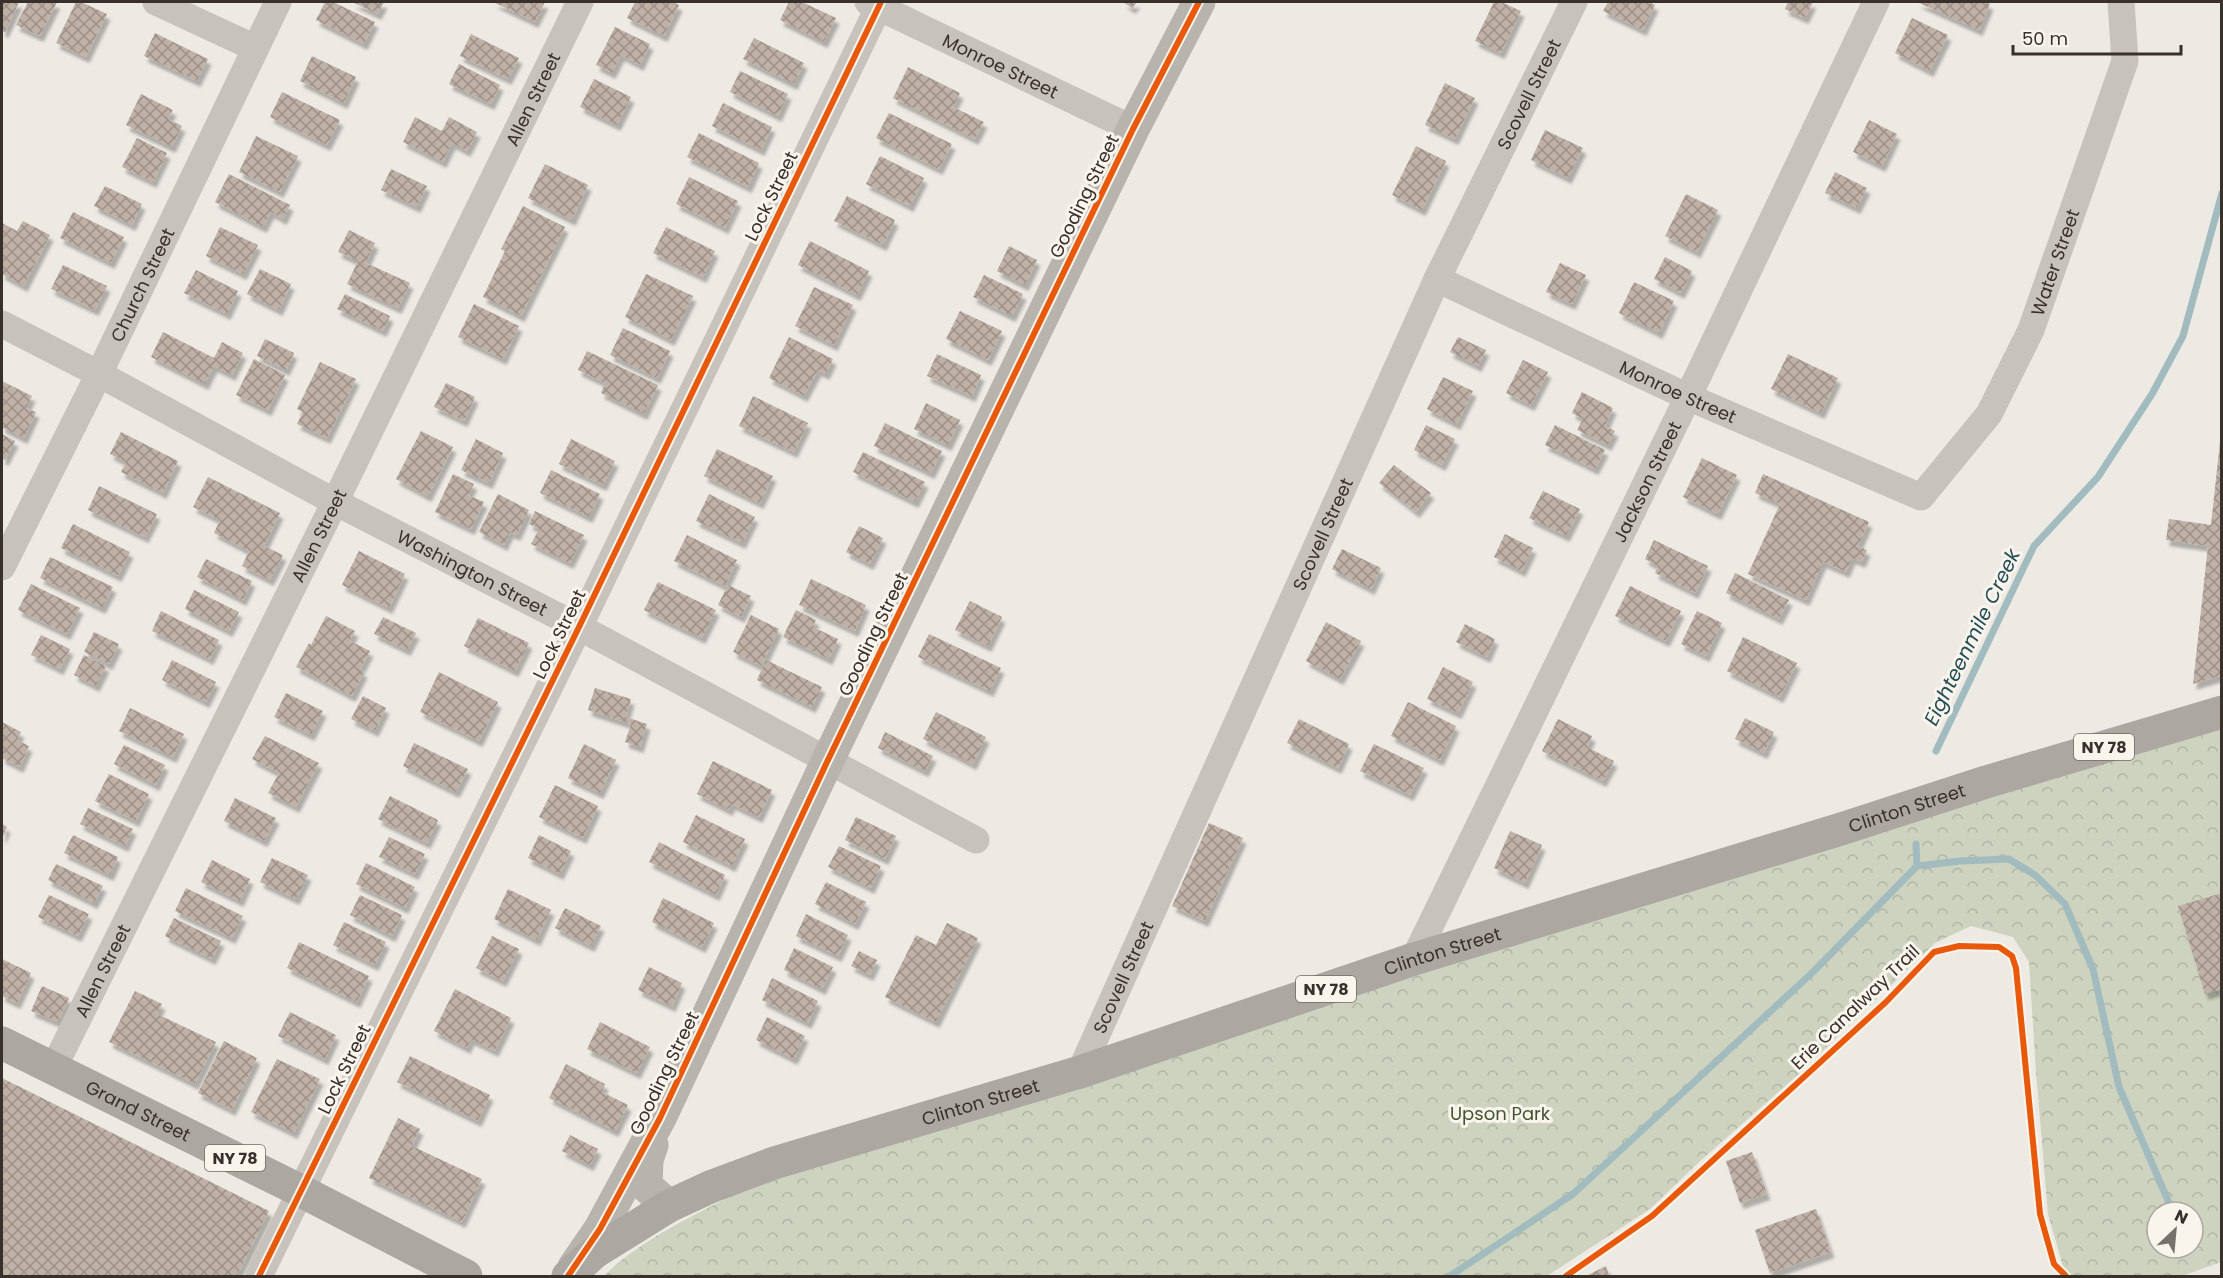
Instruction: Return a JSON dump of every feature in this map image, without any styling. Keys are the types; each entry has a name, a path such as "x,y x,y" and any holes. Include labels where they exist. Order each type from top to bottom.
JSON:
{"main road":[{"name":"Clinton Street","path":"669,1206 710,1187 774,1163 1080,1072 1414,959 1841,829 1986,782 2222,712"},
{"name":"Grand Street","path":"2,1043 301,1191 466,1276"},
{"name":"Gooding Street","path":"568,1276 596,1252 669,1206"}],"street":[{"path":"156,2 255,48"},
{"name":"Church Street","path":"2,567 99,374 278,2"},
{"name":"Allen Street","path":"52,1069 335,502 580,2"},
{"name":"Gooding Street","path":"568,1276 600,1229 660,1118 827,762 1133,129 1199,2"},
{"name":"Scovell Street","path":"1080,1072 1437,279 1574,2"},
{"name":"Jackson Street","path":"1414,959 1688,397 1876,2"},
{"name":"Water Street","path":"1920,497 1989,414 2031,330 2125,61 2121,2"},
{"name":"Monroe Street","path":"876,3 1133,129"},
{"name":"Lock Street","path":"259,1276 579,627 876,3"},
{"name":"Monroe Street","path":"1437,279 1688,397 1920,497"},
{"name":"Washington Street","path":"2,324 335,502 579,627 976,840"},
{"name":"Gooding Street","path":"660,1118 647,1160 646,1186 669,1206"}],"green space":[{"name":"Upson Park","path":"2221,712 2221,1262 2182,1276 2064,1276 2048,1214 2029,962 2013,937 1971,926 1935,943 1801,1072 1699,1162 1650,1209 1547,1276 604,1276 651,1239 741,1191 1986,782"}],"building":[{"path":"2,2 19,2 5,32 2,31"},
{"path":"28,2 57,2 40,36 16,25"},
{"path":"76,2 81,2 107,14 86,57 56,43"},
{"path":"325,2 333,2 375,22 364,44 316,20"},
{"path":"352,2 384,2 378,14"},
{"path":"493,2 545,2 535,22"},
{"path":"635,2 672,2 679,5 664,36 627,18"},
{"path":"789,2 802,2 836,18 824,42 780,20"},
{"path":"1123,2 1137,2 1132,8"},
{"path":"1494,2 1501,2 1521,11 1501,53 1475,41"},
{"path":"1608,2 1649,2 1655,5 1643,30 1603,11"},
{"path":"1788,2 1813,2 1805,18 1785,9"},
{"path":"1917,2 1985,2 1990,4 1979,30"},
{"path":"1912,18 1948,35 1930,71 1895,53"},
{"path":"615,27 650,44 640,65 621,55 612,73 596,65"},
{"path":"155,33 208,59 197,81 144,56"},
{"path":"471,34 519,58 508,79 460,56"},
{"path":"754,38 804,63 794,84 743,59"},
{"path":"312,56 356,77 344,103 300,81"},
{"path":"459,64 500,85 491,104 449,84"},
{"path":"908,67 960,93 953,107 984,122 975,139 893,98"},
{"path":"740,71 788,94 778,116 730,92"},
{"path":"594,79 631,97 617,125 580,107"},
{"path":"1445,83 1475,98 1455,139 1425,125"},
{"path":"282,92 340,120 327,145 270,117"},
{"path":"141,94 173,110 168,119 182,126 172,147 126,125"},
{"path":"723,103 772,127 761,150 712,126"},
{"path":"889,113 952,144 939,169 876,138"},
{"path":"415,117 442,131 449,117 477,132 467,151 452,143 443,162 403,142"},
{"path":"1869,120 1897,134 1882,166 1853,152"},
{"path":"1545,130 1583,148 1568,178 1531,160"},
{"path":"699,133 759,163 748,187 687,157"},
{"path":"256,136 298,156 280,192 239,172"},
{"path":"137,138 167,153 153,182 122,167"},
{"path":"1416,146 1446,161 1422,210 1392,195"},
{"path":"880,156 924,178 910,206 866,184"},
{"path":"545,164 588,185 572,220 528,198"},
{"path":"391,169 427,186 417,207 381,190"},
{"path":"1835,172 1867,188 1857,208 1825,193"},
{"path":"229,174 290,205 283,219 271,212 263,227 215,202"},
{"path":"689,177 738,201 725,228 676,204"},
{"path":"105,186 142,204 132,225 94,206"},
{"path":"1686,194 1718,210 1697,252 1665,236"},
{"path":"847,196 895,220 883,245 834,221"},
{"path":"523,206 565,227 521,316 483,297 505,251 501,249"},
{"path":"73,212 124,237 111,263 60,238"},
{"path":"23,221 50,235 24,286 2,274 2,223 17,231"},
{"path":"220,227 258,245 243,274 206,256"},
{"path":"666,227 715,251 703,277 653,253"},
{"path":"349,230 375,243 366,263 410,283 398,308 347,284 358,261 338,252"},
{"path":"810,241 869,271 857,295 798,265"},
{"path":"1009,246 1037,260 1025,285 997,271"},
{"path":"1665,257 1692,271 1681,293 1654,279"},
{"path":"1560,263 1586,275 1572,304 1546,292"},
{"path":"63,265 107,286 95,310 51,289"},
{"path":"260,269 291,284 279,310 247,294"},
{"path":"196,270 238,291 227,314 184,293"},
{"path":"646,274 693,296 671,340 625,317"},
{"path":"984,275 1023,294 1012,316 973,297"},
{"path":"1634,282 1674,301 1659,333 1619,313"},
{"path":"814,287 853,305 834,345 795,326"},
{"path":"345,294 390,316 383,331 337,309"},
{"path":"474,304 519,326 503,359 458,337"},
{"path":"960,311 1002,331 988,360 946,339"},
{"path":"623,328 670,351 657,378 610,355"},
{"path":"163,332 214,358 222,342 243,353 232,375 214,366 205,384 151,357"},
{"path":"789,337 833,359 826,374 818,370 804,396 769,378"},
{"path":"1458,337 1486,350 1478,366 1450,352"},
{"path":"265,339 294,353 286,370 257,356"},
{"path":"587,351 658,385 644,414 601,393 605,383 578,370"},
{"path":"937,354 981,375 972,396 927,376"},
{"path":"1788,354 1838,378 1821,413 1771,389"},
{"path":"254,359 285,375 268,410 236,395"},
{"path":"1523,360 1548,372 1531,405 1506,393"},
{"path":"320,362 356,379 327,438 297,424 303,412 297,409"},
{"path":"1443,377 1473,391 1457,424 1427,409"},
{"path":"2,381 32,396 26,408 36,412 24,438 2,427"},
{"path":"446,383 475,397 464,421 434,407"},
{"path":"1582,392 1613,408 1605,426 1615,431 1608,445 1577,430 1583,419 1572,413"},
{"path":"753,396 808,423 794,452 739,426"},
{"path":"926,403 960,420 948,445 914,429"},
{"path":"885,423 942,451 931,473 874,446"},
{"path":"1426,425 1455,439 1442,465 1414,450"},
{"path":"1555,425 1605,450 1595,469 1545,445"},
{"path":"421,431 453,447 428,496 396,479"},
{"path":"121,432 178,461 163,493 121,472 126,462 110,454"},
{"path":"2,434 15,441 5,460 2,458"},
{"path":"476,439 503,453 489,483 461,470"},
{"path":"571,439 615,461 603,485 559,464"},
{"path":"2220,442 2222,675 2193,684 2208,546 2166,540 2169,519 2211,525"},
{"path":"717,449 773,476 760,503 704,476"},
{"path":"863,452 925,482 915,502 853,472"},
{"path":"1702,458 1737,475 1718,514 1683,497"},
{"path":"1394,465 1431,493 1416,512 1379,483"},
{"path":"551,470 600,494 589,517 540,493"},
{"path":"453,474 474,484 468,495 484,502 471,529 435,512"},
{"path":"1763,474 1869,522 1858,546 1867,550 1862,562 1852,558 1846,572 1823,562 1806,600 1748,574 1780,504 1755,493"},
{"path":"208,477 280,513 264,546 283,555 270,580 242,566 249,551 214,533 220,520 193,507"},
{"path":"99,486 157,514 145,537 88,510"},
{"path":"1543,491 1580,509 1566,536 1529,518"},
{"path":"498,494 529,510 517,535 510,532 504,545 479,532"},
{"path":"709,494 755,517 742,543 696,521"},
{"path":"535,511 584,535 570,563 531,544 539,529 529,524"},
{"path":"73,524 130,552 118,576 61,548"},
{"path":"859,526 883,538 870,564 846,552"},
{"path":"1505,534 1533,548 1522,571 1494,557"},
{"path":"687,535 737,560 725,586 674,561"},
{"path":"1654,540 1708,566 1695,593 1655,573 1658,566 1645,559"},
{"path":"1342,549 1381,568 1371,589 1332,569"},
{"path":"359,551 405,574 389,608 342,585"},
{"path":"50,557 113,587 102,608 40,578"},
{"path":"206,559 252,581 243,600 197,577"},
{"path":"1735,573 1789,600 1779,619 1726,593"},
{"path":"811,579 866,605 855,631 799,605"},
{"path":"658,582 716,610 702,638 644,610"},
{"path":"31,584 80,608 67,634 18,610"},
{"path":"728,585 751,596 741,617 718,605"},
{"path":"1630,586 1681,611 1666,641 1615,616"},
{"path":"194,590 239,612 229,631 185,609"},
{"path":"970,601 1002,617 988,646 955,630"},
{"path":"796,610 816,620 813,627 838,639 829,659 783,637"},
{"path":"161,611 219,640 210,659 152,631"},
{"path":"1697,611 1722,623 1706,656 1681,644"},
{"path":"751,615 779,629 761,666 733,652"},
{"path":"326,616 355,631 350,641 370,651 360,670 364,672 352,696 296,667"},
{"path":"383,617 416,633 407,650 374,634"},
{"path":"478,618 529,643 515,671 464,646"},
{"path":"1326,622 1361,641 1340,679 1306,661"},
{"path":"1465,624 1495,639 1487,657 1456,642"},
{"path":"94,632 119,644 109,664 84,652"},
{"path":"929,634 1001,668 990,691 918,657"},
{"path":"41,635 70,649 60,669 31,655"},
{"path":"1743,637 1797,663 1780,697 1727,671"},
{"path":"84,655 106,666 96,686 74,675"},
{"path":"172,660 216,682 206,702 162,680"},
{"path":"766,660 822,687 812,707 757,680"},
{"path":"1443,667 1473,682 1458,713 1427,699"},
{"path":"439,672 498,702 479,741 420,712"},
{"path":"595,688 631,699 626,717 647,724 640,747 625,742 631,724 588,710"},
{"path":"286,693 323,711 311,735 274,717"},
{"path":"363,696 386,708 375,731 351,719"},
{"path":"1408,702 1456,726 1440,760 1391,736"},
{"path":"130,708 184,734 173,757 119,731"},
{"path":"936,712 986,737 973,764 923,739"},
{"path":"1745,718 1774,732 1764,753 1735,739"},
{"path":"1299,719 1349,744 1338,768 1287,743"},
{"path":"1558,719 1592,736 1587,747 1614,761 1603,781 1542,751"},
{"path":"2,722 21,732 17,740 29,746 20,767 2,758"},
{"path":"885,732 933,756 925,771 878,748"},
{"path":"265,736 319,763 296,807 268,793 279,773 252,759"},
{"path":"414,743 468,769 456,792 403,766"},
{"path":"584,744 616,760 600,793 568,778"},
{"path":"1374,744 1424,768 1410,795 1360,771"},
{"path":"124,745 165,765 156,785 114,764"},
{"path":"713,761 772,790 759,817 732,804 729,810 697,794"},
{"path":"109,774 149,794 136,821 95,801"},
{"path":"555,785 598,806 583,838 539,817"},
{"path":"390,796 438,820 427,843 378,819"},
{"path":"235,798 276,818 264,841 224,821"},
{"path":"88,808 133,829 125,846 80,824"},
{"path":"696,815 745,839 732,866 683,842"},
{"path":"856,817 896,836 885,859 845,840"},
{"path":"1209,823 1243,838 1205,921 1172,906"},
{"path":"2,824 7,827 2,839"},
{"path":"1510,831 1542,845 1525,883 1494,868"},
{"path":"73,835 118,857 110,875 64,853"},
{"path":"539,835 571,851 560,874 528,858"},
{"path":"389,837 425,854 415,874 379,857"},
{"path":"659,842 725,875 716,895 649,862"},
{"path":"839,846 881,866 871,888 828,867"},
{"path":"272,858 308,875 296,899 260,882"},
{"path":"212,860 250,879 240,901 201,882"},
{"path":"366,863 415,887 405,908 356,884"},
{"path":"56,864 103,886 94,903 48,880"},
{"path":"826,882 866,902 855,924 815,904"},
{"path":"186,888 243,916 232,938 175,911"},
{"path":"508,889 551,910 537,940 494,919"},
{"path":"2222,893 2222,989 2205,994 2178,906"},
{"path":"49,895 89,914 78,936 38,917"},
{"path":"360,895 402,915 392,936 350,915"},
{"path":"663,898 714,923 702,947 652,922"},
{"path":"565,908 601,926 591,946 555,928"},
{"path":"806,914 848,935 838,956 796,936"},
{"path":"174,918 221,941 212,959 165,936"},
{"path":"344,922 386,942 375,965 333,945"},
{"path":"947,923 978,938 936,1022 885,997 916,935 936,945"},
{"path":"492,936 519,949 503,981 476,968"},
{"path":"299,942 369,976 357,1002 287,968"},
{"path":"794,948 833,967 822,989 784,970"},
{"path":"859,951 877,960 870,975 851,966"},
{"path":"2,959 31,973 17,1003 2,996"},
{"path":"649,967 682,983 672,1006 638,990"},
{"path":"772,978 818,1001 808,1023 762,1000"},
{"path":"42,986 69,998 58,1022 31,1011"},
{"path":"455,989 511,1018 495,1051 471,1039 467,1048 434,1031"},
{"path":"135,991 162,1004 157,1014 216,1042 195,1084 109,1042"},
{"path":"290,1012 336,1035 325,1059 278,1036"},
{"path":"767,1017 805,1036 794,1059 756,1040"},
{"path":"600,1022 650,1047 637,1073 587,1049"},
{"path":"224,1041 257,1058 232,1110 198,1093"},
{"path":"410,1056 490,1095 478,1121 397,1082"},
{"path":"277,1059 320,1079 294,1133 251,1112"},
{"path":"566,1064 605,1084 602,1092 628,1105 615,1131 549,1098"},
{"path":"2,1078 269,1211 237,1276 2,1276"},
{"path":"398,1118 420,1129 412,1146 482,1179 462,1222 369,1178"},
{"path":"570,1135 598,1149 590,1165 562,1151"},
{"path":"1752,1152 1767,1194 1740,1203 1726,1161"},
{"path":"1816,1209 1831,1252 1770,1273 1755,1230"},
{"path":"1606,1266 1609,1276 1586,1276"}],"waterway":[{"name":"Eighteenmile Creek","path":"1936,751 2034,546 2098,477 2152,394 2183,336 2222,193"},
{"name":"Eighteenmile Creek","path":"1916,844 1917,866"},
{"name":"Eighteenmile Creek","path":"1917,866 2009,859 2035,875 2065,904 2093,969 2119,1087 2168,1200"},
{"path":"1450,1276 1573,1194 1813,972 1917,866"}],"cycle path":[{"path":"259,1276 579,627 881,2"},
{"path":"568,1276 600,1229 660,1118 827,762 1133,129 1199,2"},
{"name":"Erie Canalway Trail","path":"1566,1276 1652,1216 1886,1002 1934,952 1959,946 1999,947 2012,956 2016,968 2040,1214 2054,1264 2066,1276"}]}
